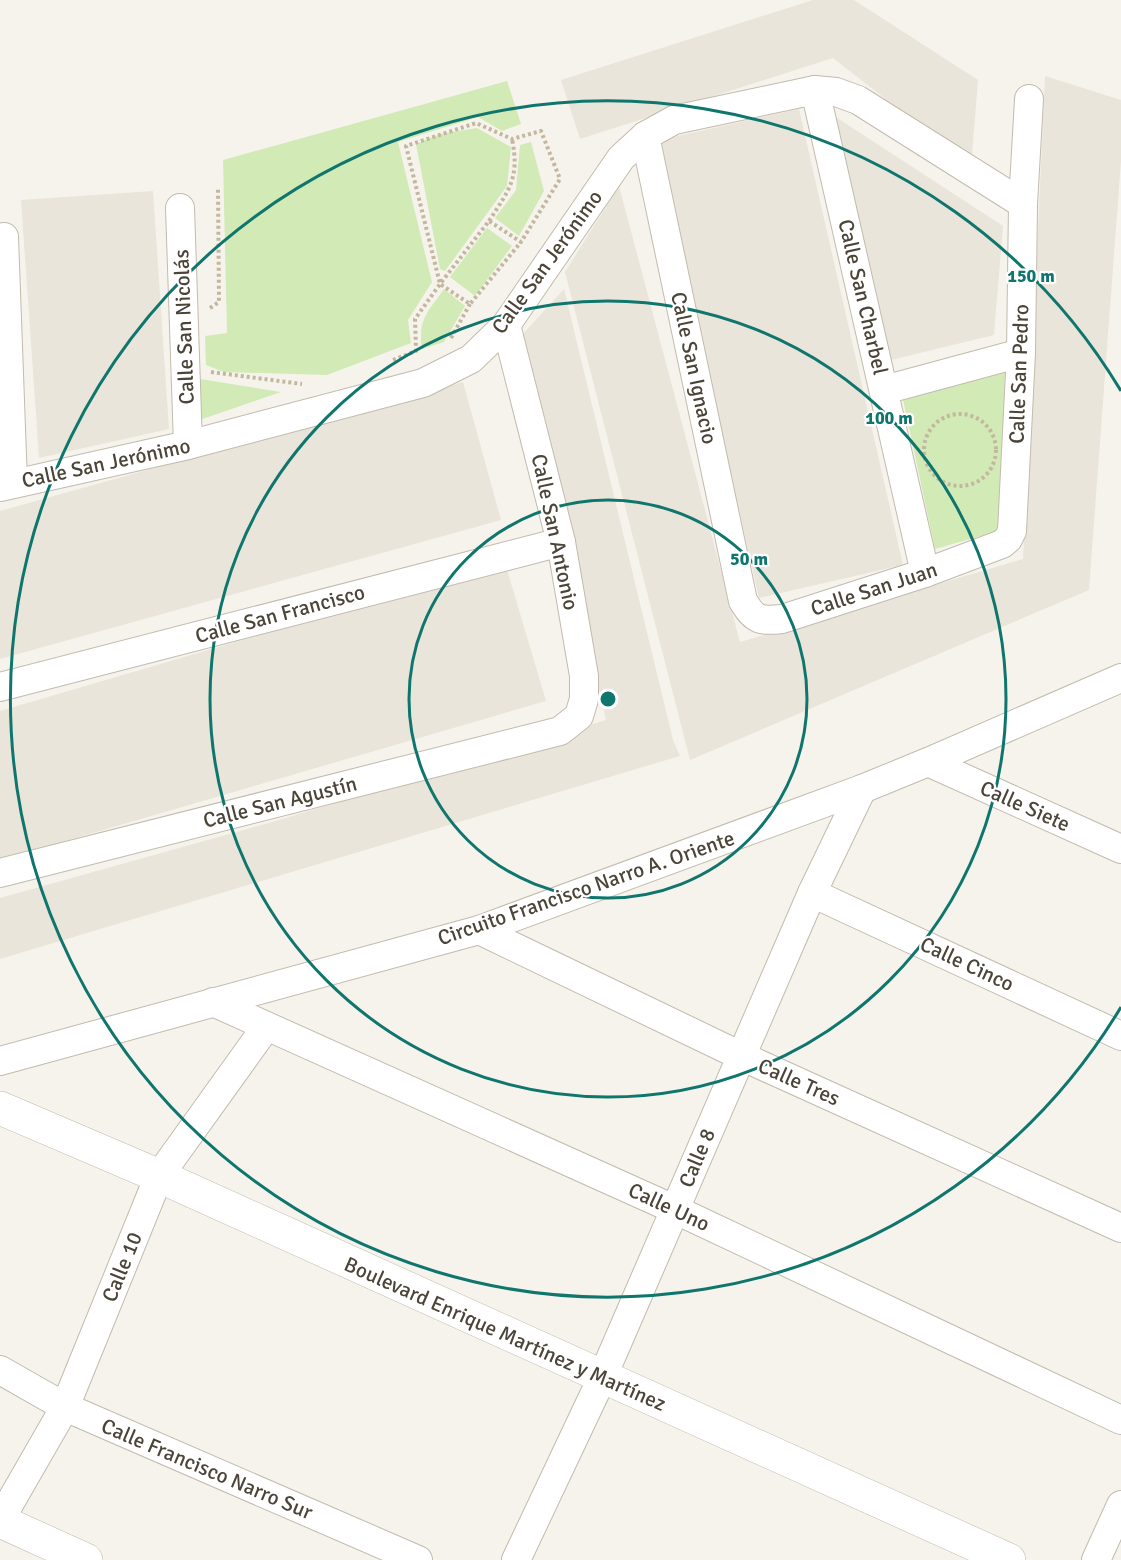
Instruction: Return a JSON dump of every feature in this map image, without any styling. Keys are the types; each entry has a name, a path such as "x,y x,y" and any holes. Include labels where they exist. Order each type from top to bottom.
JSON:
{"street":[{"name":"Calle San Jerónimo","path":"6,485 188,445 423,383 471,359 506,325 621,158 645,136 674,120 815,90 836,92 858,100 1023,204"},
{"name":"Calle San Charbel","path":"815,90 925,573"},
{"name":"Calle San Pedro","path":"1008,539 1014,518 1021,353 1023,204 1029,99"},
{"name":"Calle San Ignacio","path":"645,136 744,601"},
{"name":"Calle San Nicolás","path":"180,208 188,445"},
{"path":"4,237 6,485"},
{"name":"Calle San Antonio","path":"506,325 561,542 584,676 584,699 579,716 560,731"},
{"path":"884,390 1021,353"},
{"name":"Calle San Juan","path":"744,601 751,615 764,620 782,619 925,573 1002,544 1008,539"},
{"name":"Calle San Francisco","path":"0,687 561,542"},
{"name":"Circuito Francisco Narro A. Oriente","path":"0,1061 479,930 862,789 1121,678"},
{"name":"Calle San Agustín","path":"0,873 560,731"},
{"name":"Calle Siete","path":"928,762 1121,849"},
{"name":"Calle 8","path":"516,1560 602,1378 812,893 862,789"},
{"name":"Calle Cinco","path":"812,893 1121,1036"},
{"name":"Calle Tres","path":"479,930 741,1056 1121,1228"},
{"name":"Calle Uno","path":"213,1002 676,1210 1121,1420"},
{"name":"Calle 10","path":"0,1520 65,1407 159,1176 267,1027"},
{"name":"Boulevard Enrique Martínez y Martínez","path":"0,1108 159,1176 602,1378 1010,1560"},
{"name":"Calle Francisco Narro Sur","path":"0,1370 65,1407 418,1560"},
{"path":"1096,1560 1121,1505"},
{"path":"0,1520 86,1560"}],"path":[{"path":"449,342 470,304 521,242 560,179 541,131 512,139 476,123 406,146 440,284 470,304"},
{"path":"416,351 415,319 489,222 512,184 515,154 512,139"},
{"path":"204,313 219,302 218,188"},
{"path":"489,222 521,242"},
{"path":"384,363 427,348"},
{"path":"209,371 300,385 309,383"},
{"path":"956,414 968,415 984,423 994,438 997,449 990,471 981,480 959,486 948,484 930,469 925,458 924,446 927,435 934,424 944,417 956,414"}],"shaded area":[{"path":"813,0 854,0 978,80 971,166 833,58 580,139 561,80"},
{"path":"1045,76 1121,100 1121,161 1089,590 690,760 565,272 619,186 740,642 1023,559"},
{"path":"799,109 903,565 759,598 655,141"},
{"path":"828,112 1003,226 994,335 891,360"},
{"path":"153,191 169,429 39,458 21,200"},
{"path":"564,289 673,740 680,756 0,959 0,898 286,818 606,720 521,336"},
{"path":"463,382 501,520 0,659 0,511"},
{"path":"505,563 546,701 0,860 0,711"}],"green space":[{"path":"507,81 521,124 502,131 478,117 398,142 432,282 408,320 411,343 327,375 224,372 206,365 205,336 227,333 223,160"},
{"path":"477,128 511,147 507,186 445,271 440,269 416,144 440,134"},
{"path":"531,142 544,191 519,236 495,218 516,190 520,145"},
{"path":"487,228 512,246 475,296 450,277"},
{"path":"444,289 465,306 444,342 422,349 421,330 425,317"},
{"path":"1005,367 1002,530 935,549 902,395"},
{"path":"194,378 281,392 191,423"}]}
